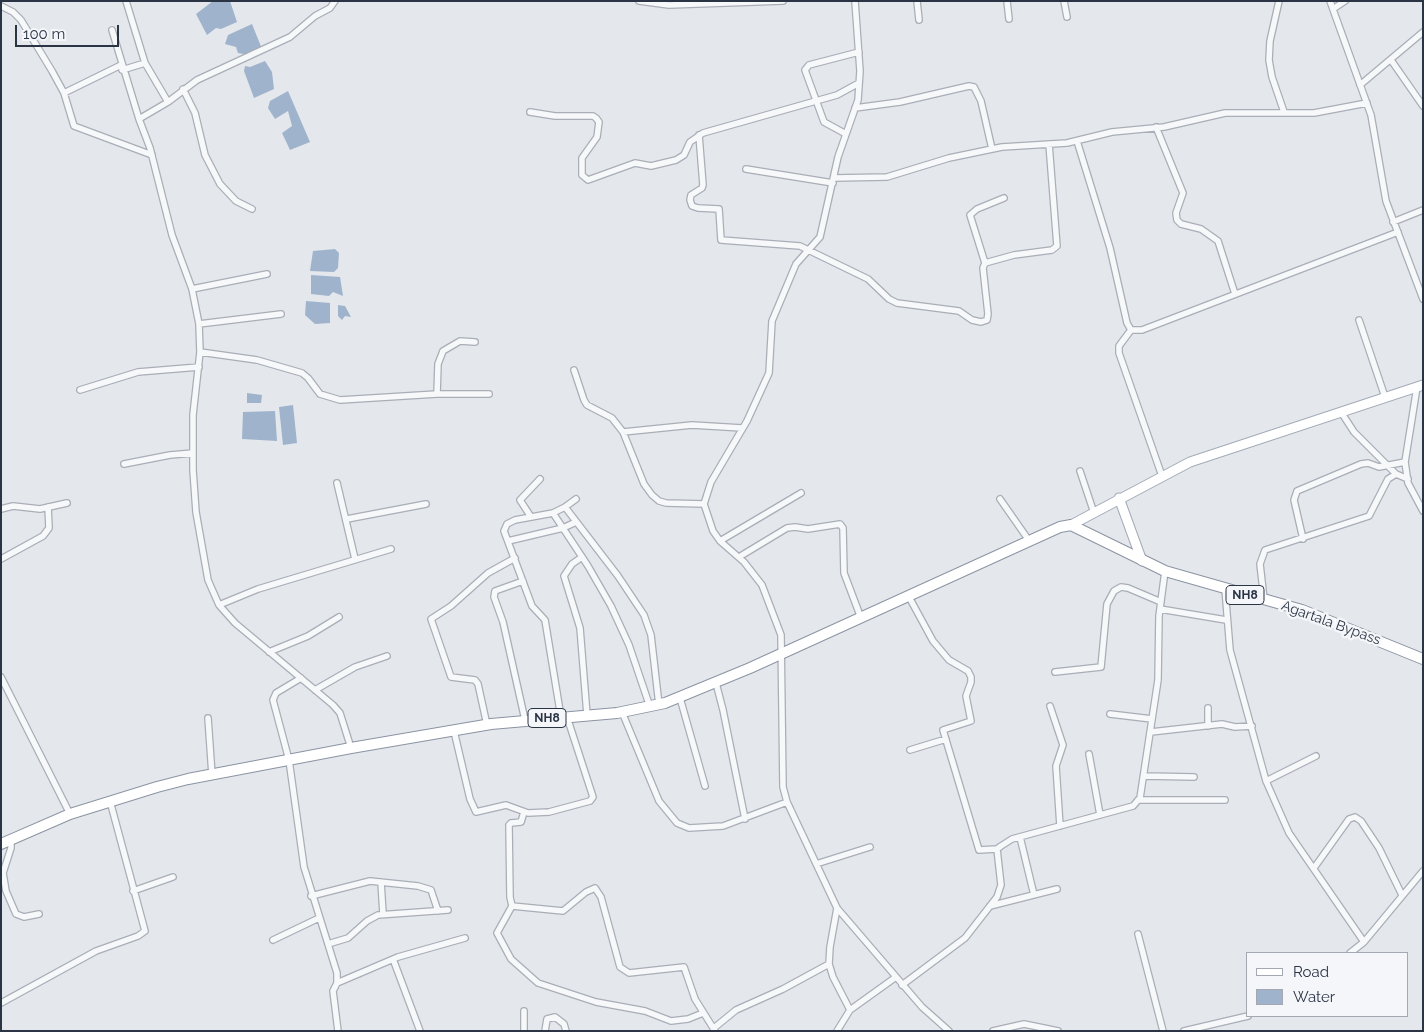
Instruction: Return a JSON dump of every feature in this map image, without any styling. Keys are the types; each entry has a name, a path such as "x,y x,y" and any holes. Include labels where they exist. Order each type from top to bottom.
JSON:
{"highway":[{"name":"Agartala Bypass","path":"1071,525 1165,571 1334,622 1423,659"},
{"name":"NH8","path":"6,842 70,814 156,786 351,748 488,725 524,720 622,712 654,706 680,698 716,683 1060,527 1071,525"}],"main road":[{"path":"1071,525 1190,462 1420,386"},
{"path":"1119,498 1142,561"}],"street":[{"path":"126,1 145,63 168,102"},
{"path":"139,119 168,102 197,80 290,37 315,16 330,8 335,1"},
{"path":"639,1 654,5 783,1"},
{"path":"855,1 859,52 859,83 856,108 838,157 820,237 796,264 784,298 772,321 769,373 742,428 711,482 704,504 713,531 720,541 755,575 768,596 781,635 783,788 787,802 837,908 902,985 934,1019 949,1031"},
{"path":"917,1 919,20"},
{"path":"1007,1 1009,19"},
{"path":"1064,1 1067,17"},
{"path":"1279,1 1270,41 1269,60 1272,77 1284,112"},
{"path":"1330,1 1373,124 1386,201 1423,299"},
{"path":"1333,9 1345,1"},
{"path":"1,6 13,12 21,20 64,93 74,126 152,155"},
{"path":"112,30 122,68 152,155 172,235 192,290 199,324 200,352 193,415 193,453 196,512 204,567 220,605 235,623 340,713 351,748"},
{"path":"1360,85 1423,32"},
{"path":"846,134 824,122 805,70 806,66 859,52"},
{"path":"1391,60 1423,106"},
{"path":"64,93 122,68 145,63"},
{"path":"530,112 555,116 593,116 596,118 599,128 597,138 582,158 582,175 585,179 635,163 651,166 676,160 681,158 690,142 698,135 837,95 859,83"},
{"path":"856,108 900,102 969,86 974,87 981,101 992,149"},
{"path":"183,89 194,113 205,155 220,184 236,201 252,209"},
{"path":"746,169 833,181 887,177 949,158 992,149 1077,141 1112,132 1156,127 1225,113 1314,113 1367,103"},
{"path":"1156,127 1183,193 1176,213 1177,220 1181,224 1201,230 1218,242 1235,294"},
{"path":"698,135 703,185 702,188 691,195 690,200 692,206 698,208 719,209 721,240 730,242 785,243 800,246 868,279 897,303 959,311 972,320 981,322 987,320 988,314 983,268 985,263 970,215 977,209 1004,198"},
{"path":"1077,141 1110,248 1127,323 1131,330"},
{"path":"985,263 1014,255 1052,250 1057,246 1049,144"},
{"path":"1393,222 1423,210"},
{"path":"1131,330 1142,330 1398,232"},
{"path":"192,290 267,274"},
{"path":"199,324 281,314"},
{"path":"1360,320 1385,397"},
{"path":"1131,330 1119,346 1120,353 1162,476"},
{"path":"438,394 438,364 443,351 460,341 475,342"},
{"path":"200,352 257,360 302,374 308,378 320,394 340,400 438,394 489,394"},
{"path":"80,390 138,372 199,367"},
{"path":"574,370 587,405 612,418 623,432 644,484 652,495 666,503 704,504"},
{"path":"1420,386 1405,462 1414,498 1423,511"},
{"path":"1341,412 1354,432 1396,474 1408,479"},
{"path":"623,432 692,425 742,428"},
{"path":"124,464 170,455 193,453"},
{"path":"1303,539 1294,500 1297,491 1361,464 1388,466 1405,462"},
{"path":"1080,472 1094,513"},
{"path":"1264,600 1260,564 1265,550 1369,516 1388,478 1396,474"},
{"path":"531,517 520,500 540,479"},
{"path":"337,483 355,559"},
{"path":"720,541 801,493"},
{"path":"454,731 470,800 476,812 506,805 524,812 535,813 561,810 592,799 564,717 547,625 544,617 532,606 504,531 507,524 553,513 576,499"},
{"path":"1000,499 1030,542"},
{"path":"1,509 13,506 29,509 67,503"},
{"path":"347,519 426,504"},
{"path":"1,559 43,536 49,528 48,507"},
{"path":"565,507 618,576 644,615 651,635 654,706"},
{"path":"553,513 611,606 629,644 654,706"},
{"path":"508,541 563,528 576,522"},
{"path":"739,558 787,528 808,529 840,524 843,528 844,573 861,618"},
{"path":"220,605 258,589 391,549"},
{"path":"582,557 572,564 564,576 580,628 587,715"},
{"path":"488,725 478,684 472,679 451,677 431,619 451,606 488,573 515,558"},
{"path":"909,597 933,640 949,660 968,671 971,682 966,696 971,721 945,727 943,730 979,850 997,849 1020,837 1133,806 1138,800 1144,776 1158,680 1160,609 1165,571"},
{"path":"523,581 495,591 494,597 503,622 524,720"},
{"path":"1055,672 1102,667 1106,604 1114,590 1121,587 1128,588 1161,602"},
{"path":"1224,589 1230,650 1266,781 1290,832 1364,942"},
{"path":"1160,609 1226,620"},
{"path":"269,652 308,636 338,616"},
{"path":"315,690 354,667 387,656"},
{"path":"1,677 70,814"},
{"path":"301,678 273,696 288,760 302,858 337,973 337,983 333,991 338,1031"},
{"path":"716,683 745,819"},
{"path":"680,698 705,786"},
{"path":"1050,706 1063,746 1056,766 1060,826"},
{"path":"1208,708 1208,726"},
{"path":"622,712 659,802 677,823 689,828 702,829 723,826 787,802"},
{"path":"1110,714 1152,718"},
{"path":"208,718 212,775"},
{"path":"1150,732 1222,724 1235,727 1252,726"},
{"path":"910,750 946,739"},
{"path":"1089,754 1100,815"},
{"path":"1266,781 1316,756"},
{"path":"1144,776 1194,777"},
{"path":"1138,800 1224,800"},
{"path":"1,1003 96,951 143,933 144,926 110,801"},
{"path":"524,812 521,822 509,825 510,897 512,906 497,933 511,959 538,982 596,1002 645,1011 671,1022 688,1019 703,1013"},
{"path":"1314,868 1349,820 1355,817 1361,821 1379,848 1402,895"},
{"path":"1020,837 1034,895"},
{"path":"6,842 11,848 4,873 6,891 16,914 24,917 39,914"},
{"path":"816,864 870,847"},
{"path":"902,985 965,938 990,906 999,893 1001,885 997,849"},
{"path":"1351,952 1364,942 1423,871"},
{"path":"133,890 173,876"},
{"path":"312,896 359,882 381,882 428,888 434,895 438,911"},
{"path":"381,882 383,914"},
{"path":"512,906 563,912 586,892 596,888 601,897 620,967 629,973 684,967 703,1013 714,1029 736,1010 783,989 829,964"},
{"path":"990,906 1057,889"},
{"path":"837,908 829,964 833,977 850,1010"},
{"path":"328,944 348,938 367,921 383,914 448,910"},
{"path":"273,940 319,918"},
{"path":"1138,934 1163,1031"},
{"path":"337,983 393,959 465,938"},
{"path":"393,959 420,1031"},
{"path":"837,1031 850,1010 896,978"},
{"path":"524,1011 524,1031"},
{"path":"1184,1031 1246,1016"},
{"path":"545,1031 547,1019 555,1017 564,1024 566,1031"},
{"path":"993,1031 1024,1024 1058,1031"}],"water":[{"path":"213,1 230,1 237,22 221,29 216,28 207,35 196,14"},
{"path":"252,24 262,49 249,55 238,53 236,47 225,44 228,35"},
{"path":"265,61 272,72 274,89 254,98 244,71 245,66 250,67"},
{"path":"288,91 310,142 290,150 282,133 292,126 288,111 275,119 268,108 270,101"},
{"path":"335,249 339,253 338,268 334,272 310,271 313,251"},
{"path":"311,275 340,277 343,296 333,292 329,296 311,294"},
{"path":"306,301 330,303 330,323 315,324 305,315"},
{"path":"338,305 345,306 351,317 345,316 342,320 338,316"},
{"path":"247,393 262,395 261,403 247,403"},
{"path":"293,405 297,443 283,445 279,407"},
{"path":"275,411 277,441 242,439 243,412"}]}
